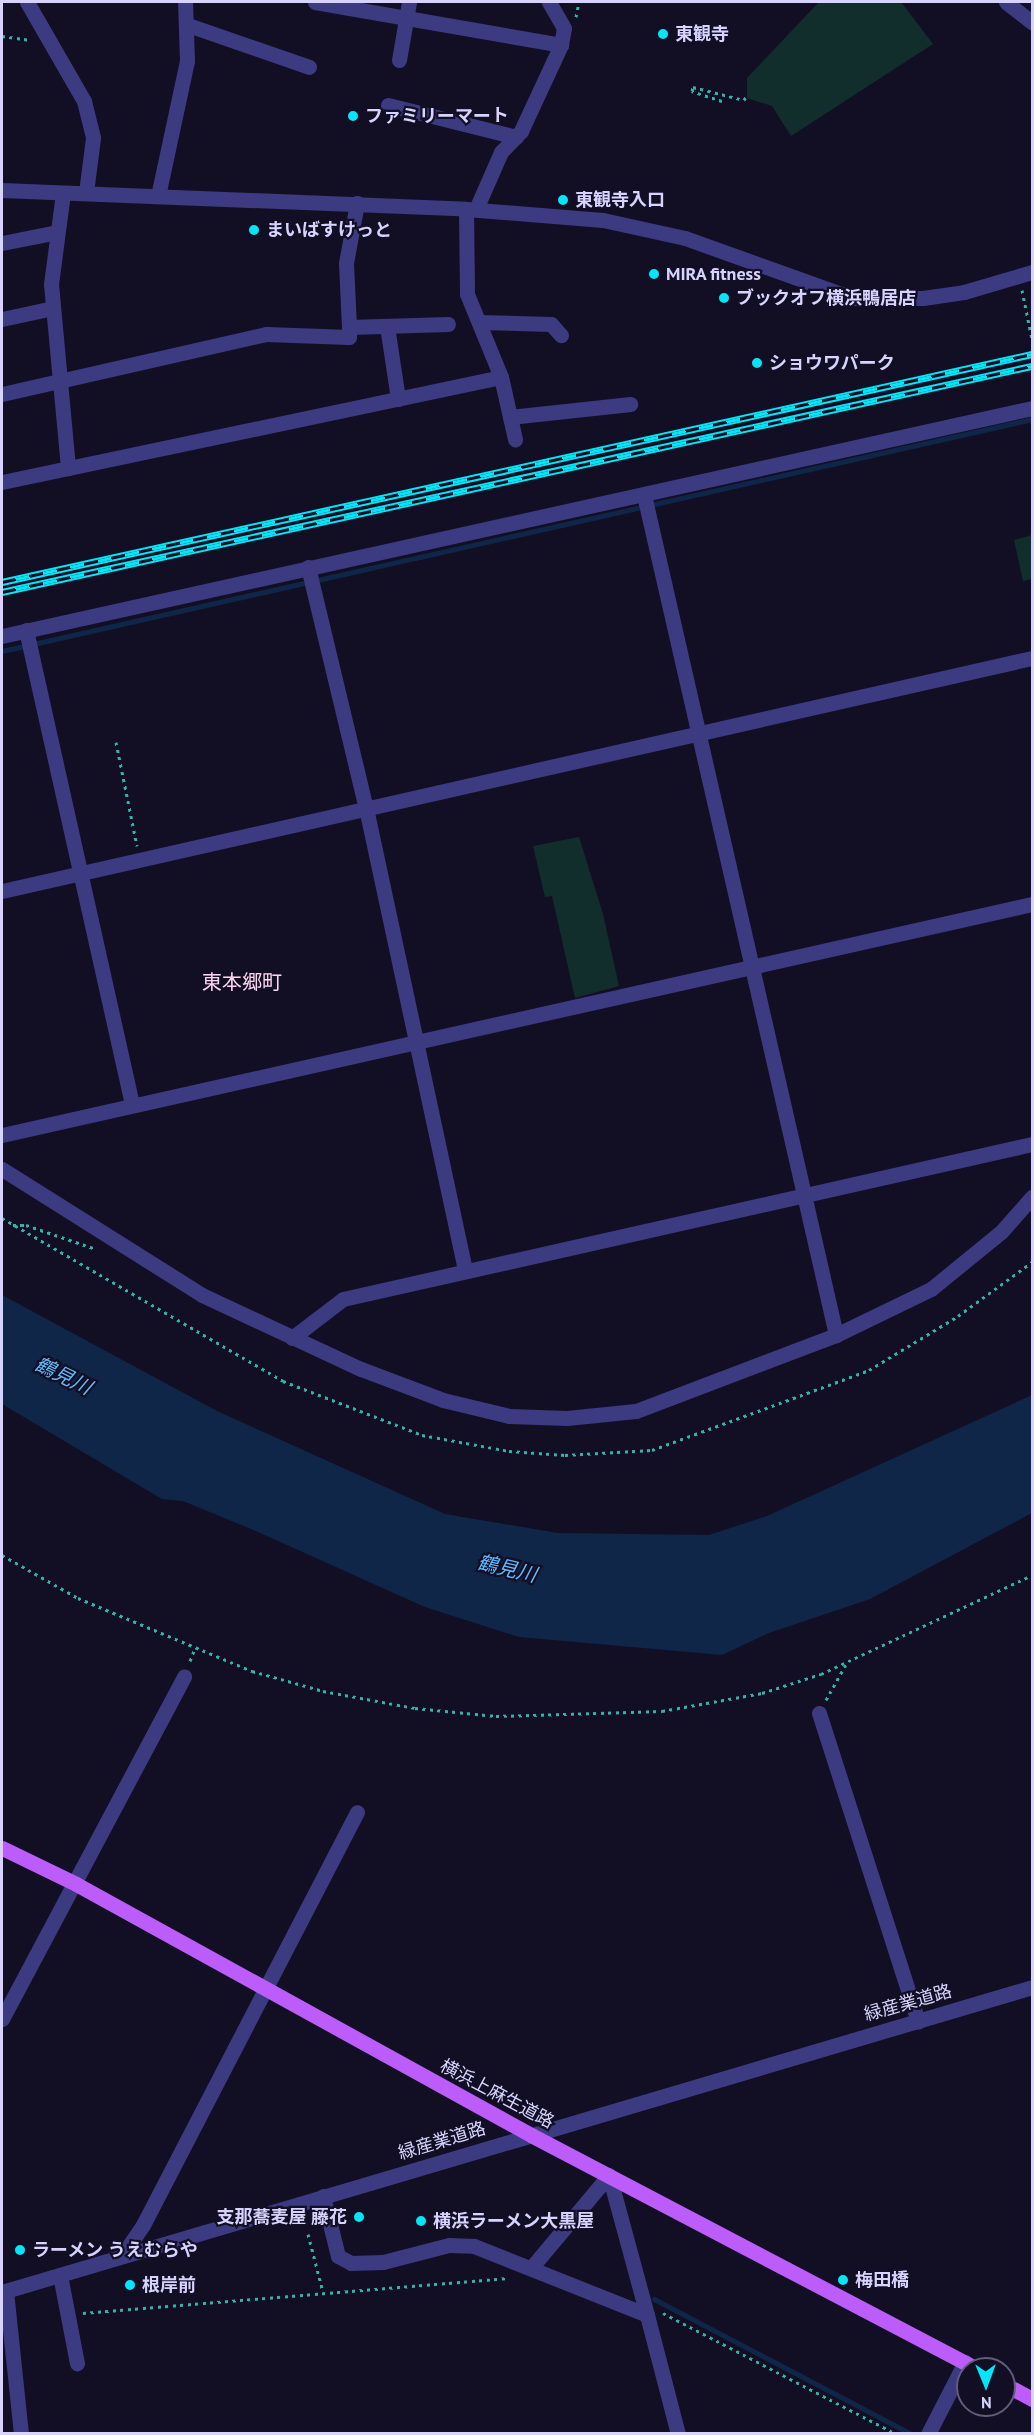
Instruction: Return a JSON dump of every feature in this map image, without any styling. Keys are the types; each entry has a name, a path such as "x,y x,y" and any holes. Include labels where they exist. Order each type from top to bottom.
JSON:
{"main road":[{"name":"横浜上麻生道路","path":"2,1848 76,1884 531,2135 956,2358"},
{"path":"1016,2390 1032,2399"}],"street":[{"path":"27,2 84,100 93,138 86,193"},
{"path":"158,196 187,61 188,25 185,2"},
{"path":"315,2 408,8 561,45"},
{"path":"515,439 501,377 467,294 471,209 501,152 516,137 561,45 564,28 549,2"},
{"path":"1006,2 1032,22"},
{"path":"399,60 408,8"},
{"path":"188,25 309,67"},
{"path":"388,105 516,137"},
{"path":"2,190 357,203 471,209 603,220 685,238 853,298 923,298 964,292 1026,274"},
{"path":"63,193 51,284 68,468"},
{"path":"2,394 266,334 350,337 346,263 357,203"},
{"path":"2,243 57,232"},
{"path":"2,319 53,308"},
{"path":"479,322 551,324 561,334"},
{"path":"349,327 448,324"},
{"path":"387,326 398,399"},
{"path":"2,482 501,377"},
{"path":"510,417 630,404"},
{"path":"2,636 28,640 645,502 1032,408"},
{"path":"645,502 837,1335"},
{"path":"310,576 366,808 414,1044 465,1270"},
{"path":"28,640 132,1104"},
{"path":"2,891 81,870 1032,658"},
{"path":"2,1135 132,1104 752,969 1032,904"},
{"path":"292,1338 343,1299 1032,1144"},
{"path":"2,1169 202,1295 292,1338 443,1400 509,1416 567,1418 636,1411 837,1335 931,1289 1001,1232 1032,1197"},
{"path":"4,2009 76,1884 184,1676"},
{"path":"819,1713 918,2021"},
{"path":"122,2256 143,2224 263,1989 357,1812"},
{"name":"緑産業道路","path":"4,2291 1032,1987"},
{"path":"531,2268 609,2175"},
{"path":"609,2175 678,2433"},
{"path":"323,2196 338,2256 351,2263 383,2262 449,2245 465,2246 531,2268 646,2315"},
{"path":"60,2275 77,2363"},
{"path":"4,2291 21,2433"},
{"path":"929,2431 956,2389"}],"path":[{"path":"722,101 692,91 693,87 744,100 747,95"},
{"path":"1026,274 1032,339"},
{"path":"116,742 139,858"},
{"path":"2,1218 283,1381 422,1435 509,1451 565,1455 652,1450 869,1370 958,1316 1032,1262"},
{"path":"12,1225 26,1225 101,1251"},
{"path":"2,1555 78,1598 252,1671 309,1687 415,1708 496,1716 662,1712 762,1693 847,1662 1032,1575"},
{"path":"819,1713 847,1662"},
{"path":"308,2234 322,2292"},
{"path":"69,2314 504,2277 514,2281"},
{"path":"646,2315 664,2313 896,2433"}],"green space":[{"path":"819,2 901,2 933,44 791,136 772,106 747,98 747,78"},
{"path":"1032,535 1032,579 1023,581 1014,540"},
{"path":"579,837 603,914 619,986 575,998 552,896 545,897 533,846"}],"water":[{"name":"鶴見川","path":"2,1295 217,1411 445,1514 558,1533 709,1535 767,1516 1032,1395 1032,1513 870,1599 769,1633 722,1655 519,1637 425,1607 183,1501 162,1499 2,1404"}],"waterway":[{"path":"2,651 1032,419"},
{"path":"654,2299 911,2434"}],"railway":[{"path":"2,582 1032,354"},
{"path":"2,592 1032,366"}],"place":[{"name":"東観寺","path":"663,34"},
{"name":"ファミリーマート","path":"353,116"},
{"name":"東観寺入口","path":"563,200"},
{"name":"まいばすけっと","path":"254,230"},
{"name":"MIRA fitness","path":"654,274"},
{"name":"ブックオフ横浜鴨居店","path":"724,298"},
{"name":"ショウワパーク","path":"757,363"},
{"name":"支那蕎麦屋 藤花","path":"359,2217"},
{"name":"横浜ラーメン大黒屋","path":"421,2221"},
{"name":"ラーメン うえむらや","path":"20,2250"},
{"name":"梅田橋","path":"843,2280"},
{"name":"根岸前","path":"130,2285"}],"district":[{"name":"東本郷町","path":"242,982"}]}
